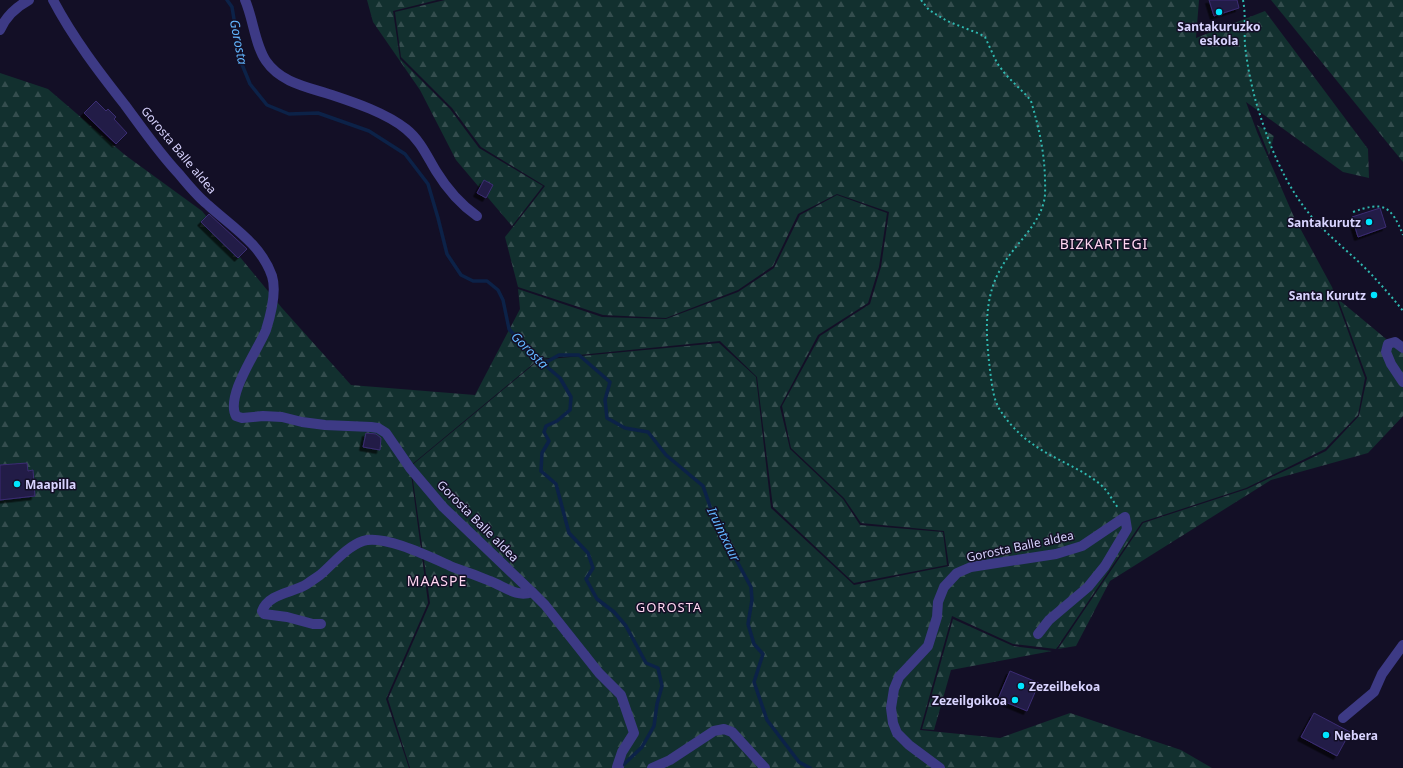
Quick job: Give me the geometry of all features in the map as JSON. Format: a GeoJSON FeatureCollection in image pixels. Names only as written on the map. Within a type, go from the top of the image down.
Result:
{"type":"FeatureCollection","features":[{"type":"Feature","properties":{"kind":"street"},"geometry":{"type":"LineString","coordinates":[[0,30],[11,13],[20,5],[29,0]]}},
{"type":"Feature","properties":{"kind":"street","name":"Gorosta Balle aldea"},"geometry":{"type":"LineString","coordinates":[[53,0],[92,63],[173,167],[206,204],[250,241],[261,254],[270,271],[274,281],[272,306],[266,330],[236,389],[233,407],[236,416],[242,418],[263,416],[282,417],[302,422],[325,425],[378,428],[386,433],[410,468],[443,508],[545,605],[599,673],[621,696],[634,733],[622,752],[618,767]]}},
{"type":"Feature","properties":{"kind":"street"},"geometry":{"type":"LineString","coordinates":[[245,0],[265,60],[280,76],[301,86],[332,95],[364,107],[385,116],[405,128],[419,142],[452,194],[464,207],[477,216]]}},
{"type":"Feature","properties":{"kind":"street"},"geometry":{"type":"LineString","coordinates":[[1403,348],[1395,342],[1388,344],[1386,352],[1391,364],[1403,382]]}},
{"type":"Feature","properties":{"kind":"street"},"geometry":{"type":"LineString","coordinates":[[1038,634],[1049,620],[1088,587],[1105,566],[1127,528],[1125,517]]}},
{"type":"Feature","properties":{"kind":"street","name":"Gorosta Balle aldea"},"geometry":{"type":"LineString","coordinates":[[940,768],[909,745],[897,732],[893,723],[891,708],[894,689],[899,677],[928,646],[937,617],[938,602],[944,587],[957,573],[971,567],[1056,554],[1082,546],[1125,517]]}},
{"type":"Feature","properties":{"kind":"street"},"geometry":{"type":"LineString","coordinates":[[321,624],[313,624],[287,617],[264,614],[262,611],[263,606],[272,599],[304,586],[320,575],[356,544],[364,541],[374,540],[387,542],[416,551],[513,592],[524,595],[532,592]]}},
{"type":"Feature","properties":{"kind":"street"},"geometry":{"type":"LineString","coordinates":[[1343,718],[1374,692],[1382,674],[1403,645]]}},
{"type":"Feature","properties":{"kind":"street"},"geometry":{"type":"LineString","coordinates":[[652,768],[670,760],[714,731],[724,729],[732,732],[766,768]]}},
{"type":"Feature","properties":{"kind":"path"},"geometry":{"type":"LineString","coordinates":[[921,0],[929,10],[947,21],[980,34],[985,38],[1002,69],[1031,101],[1042,142],[1045,191],[1044,204],[1035,222],[1008,256],[1000,270],[989,300],[986,338],[992,385],[996,401],[1007,420],[1034,446],[1080,471],[1101,485],[1109,493],[1114,503],[1125,517]]}},
{"type":"Feature","properties":{"kind":"path"},"geometry":{"type":"LineString","coordinates":[[1243,0],[1245,13],[1245,45],[1251,80],[1260,115],[1279,165],[1292,189],[1305,208],[1326,232],[1371,274],[1403,311]]}},
{"type":"Feature","properties":{"kind":"path"},"geometry":{"type":"LineString","coordinates":[[1353,212],[1367,207],[1380,206],[1387,209],[1392,212],[1403,235]]}},
{"type":"Feature","properties":{"kind":"green space"},"geometry":{"type":"Polygon","coordinates":[[[367,0],[437,0],[393,11],[400,59],[450,109],[479,148],[543,186],[512,226],[456,160],[420,90],[373,22],[367,0]]]}},
{"type":"Feature","properties":{"kind":"green space"},"geometry":{"type":"Polygon","coordinates":[[[445,0],[1199,0],[1196,38],[1265,11],[1368,149],[1369,178],[1343,172],[1246,102],[1257,132],[1294,217],[1332,287],[1365,378],[1358,415],[1325,449],[1246,488],[1142,522],[1056,649],[1013,644],[952,616],[920,730],[1000,738],[1070,713],[1181,750],[1212,768],[410,768],[388,699],[430,603],[411,466],[539,360],[719,343],[756,377],[771,508],[854,585],[949,566],[944,531],[861,523],[844,498],[791,448],[782,406],[820,336],[870,304],[881,267],[889,212],[837,194],[798,214],[773,266],[738,290],[666,318],[603,315],[518,287],[505,237],[545,186],[481,147],[452,108],[401,57],[395,12],[445,0]]]}},
{"type":"Feature","properties":{"kind":"green space"},"geometry":{"type":"Polygon","coordinates":[[[1271,0],[1403,0],[1403,162],[1271,0]]]}},
{"type":"Feature","properties":{"kind":"green space"},"geometry":{"type":"Polygon","coordinates":[[[0,73],[48,89],[125,155],[202,211],[282,308],[351,385],[475,395],[520,309],[518,289],[602,317],[666,319],[738,292],[774,268],[800,215],[837,195],[887,213],[879,267],[868,303],[818,335],[780,407],[790,449],[843,499],[860,525],[943,532],[947,565],[854,583],[773,507],[757,377],[720,341],[539,359],[410,466],[428,603],[386,699],[409,768],[0,768],[0,73]]]}},
{"type":"Feature","properties":{"kind":"green space"},"geometry":{"type":"Polygon","coordinates":[[[1257,125],[1274,136],[1269,155],[1257,125]]]}},
{"type":"Feature","properties":{"kind":"green space"},"geometry":{"type":"Polygon","coordinates":[[[1338,299],[1403,353],[1403,416],[1368,453],[1271,480],[1110,581],[1076,646],[1058,649],[1143,523],[1247,489],[1326,451],[1359,416],[1367,378],[1338,299]]]}},
{"type":"Feature","properties":{"kind":"green space"},"geometry":{"type":"Polygon","coordinates":[[[953,619],[1013,646],[1052,651],[951,670],[934,730],[922,729],[953,619]]]}},
{"type":"Feature","properties":{"kind":"building","name":"Santakuruzko eskola"},"geometry":{"type":"Polygon","coordinates":[[[1209,0],[1237,0],[1239,8],[1214,16],[1209,0]]]}},
{"type":"Feature","properties":{"kind":"building"},"geometry":{"type":"Polygon","coordinates":[[[96,101],[106,111],[108,109],[116,117],[114,119],[127,133],[116,144],[84,113],[96,101]]]}},
{"type":"Feature","properties":{"kind":"building"},"geometry":{"type":"Polygon","coordinates":[[[484,180],[493,185],[486,198],[477,193],[484,180]]]}},
{"type":"Feature","properties":{"kind":"building","name":"Santakurutz"},"geometry":{"type":"Polygon","coordinates":[[[1380,208],[1386,227],[1358,237],[1352,217],[1380,208]]]}},
{"type":"Feature","properties":{"kind":"building"},"geometry":{"type":"Polygon","coordinates":[[[209,214],[247,249],[238,258],[201,222],[209,214]]]}},
{"type":"Feature","properties":{"kind":"building"},"geometry":{"type":"Polygon","coordinates":[[[366,433],[376,434],[381,438],[380,450],[363,447],[366,433]]]}},
{"type":"Feature","properties":{"kind":"building","name":"Maapilla"},"geometry":{"type":"Polygon","coordinates":[[[27,463],[28,471],[33,470],[35,496],[0,500],[0,465],[27,463]]]}},
{"type":"Feature","properties":{"kind":"building","name":"Zezeilbekoa"},"geometry":{"type":"Polygon","coordinates":[[[1010,671],[1039,683],[1027,711],[998,699],[1010,671]]]}},
{"type":"Feature","properties":{"kind":"building","name":"Nebera"},"geometry":{"type":"Polygon","coordinates":[[[1314,713],[1350,732],[1337,756],[1301,737],[1314,713]]]}},
{"type":"Feature","properties":{"kind":"waterway","name":"Gorosta"},"geometry":{"type":"LineString","coordinates":[[227,0],[232,7],[241,62],[250,84],[267,105],[289,114],[318,113],[369,131],[405,154],[428,184],[447,254],[461,275],[473,281],[487,281],[498,290],[503,300],[509,329],[526,349],[560,378],[571,397],[570,410],[557,421],[546,426],[544,432],[549,441],[542,453],[541,471],[556,484],[569,533],[588,553],[593,568],[586,579],[597,599],[614,612],[626,626],[646,663],[658,668],[662,686],[657,704],[654,726],[642,747],[620,768]]}},
{"type":"Feature","properties":{"kind":"waterway","name":"Iruintxaur"},"geometry":{"type":"LineString","coordinates":[[543,364],[559,355],[579,355],[610,382],[605,400],[607,418],[625,428],[648,432],[666,455],[703,486],[715,521],[751,587],[752,600],[748,624],[754,644],[763,654],[754,682],[767,720],[799,762],[810,768]]}},
{"type":"Feature","properties":{"kind":"place","name":"Santakuruzko eskola"},"geometry":{"type":"Point","coordinates":[1219,12]}},
{"type":"Feature","properties":{"kind":"place","name":"Santakurutz"},"geometry":{"type":"Point","coordinates":[1369,222]}},
{"type":"Feature","properties":{"kind":"place","name":"Santa Kurutz"},"geometry":{"type":"Point","coordinates":[1374,295]}},
{"type":"Feature","properties":{"kind":"place","name":"Maapilla"},"geometry":{"type":"Point","coordinates":[17,484]}},
{"type":"Feature","properties":{"kind":"place","name":"Zezeilbekoa"},"geometry":{"type":"Point","coordinates":[1021,686]}},
{"type":"Feature","properties":{"kind":"place","name":"Zezeilgoikoa"},"geometry":{"type":"Point","coordinates":[1015,700]}},
{"type":"Feature","properties":{"kind":"place","name":"Nebera"},"geometry":{"type":"Point","coordinates":[1326,735]}},
{"type":"Feature","properties":{"kind":"district","name":"BIZKARTEGI"},"geometry":{"type":"Point","coordinates":[1104,243]}},
{"type":"Feature","properties":{"kind":"district","name":"MAASPE"},"geometry":{"type":"Point","coordinates":[437,580]}},
{"type":"Feature","properties":{"kind":"district","name":"GOROSTA"},"geometry":{"type":"Point","coordinates":[669,607]}}]}
